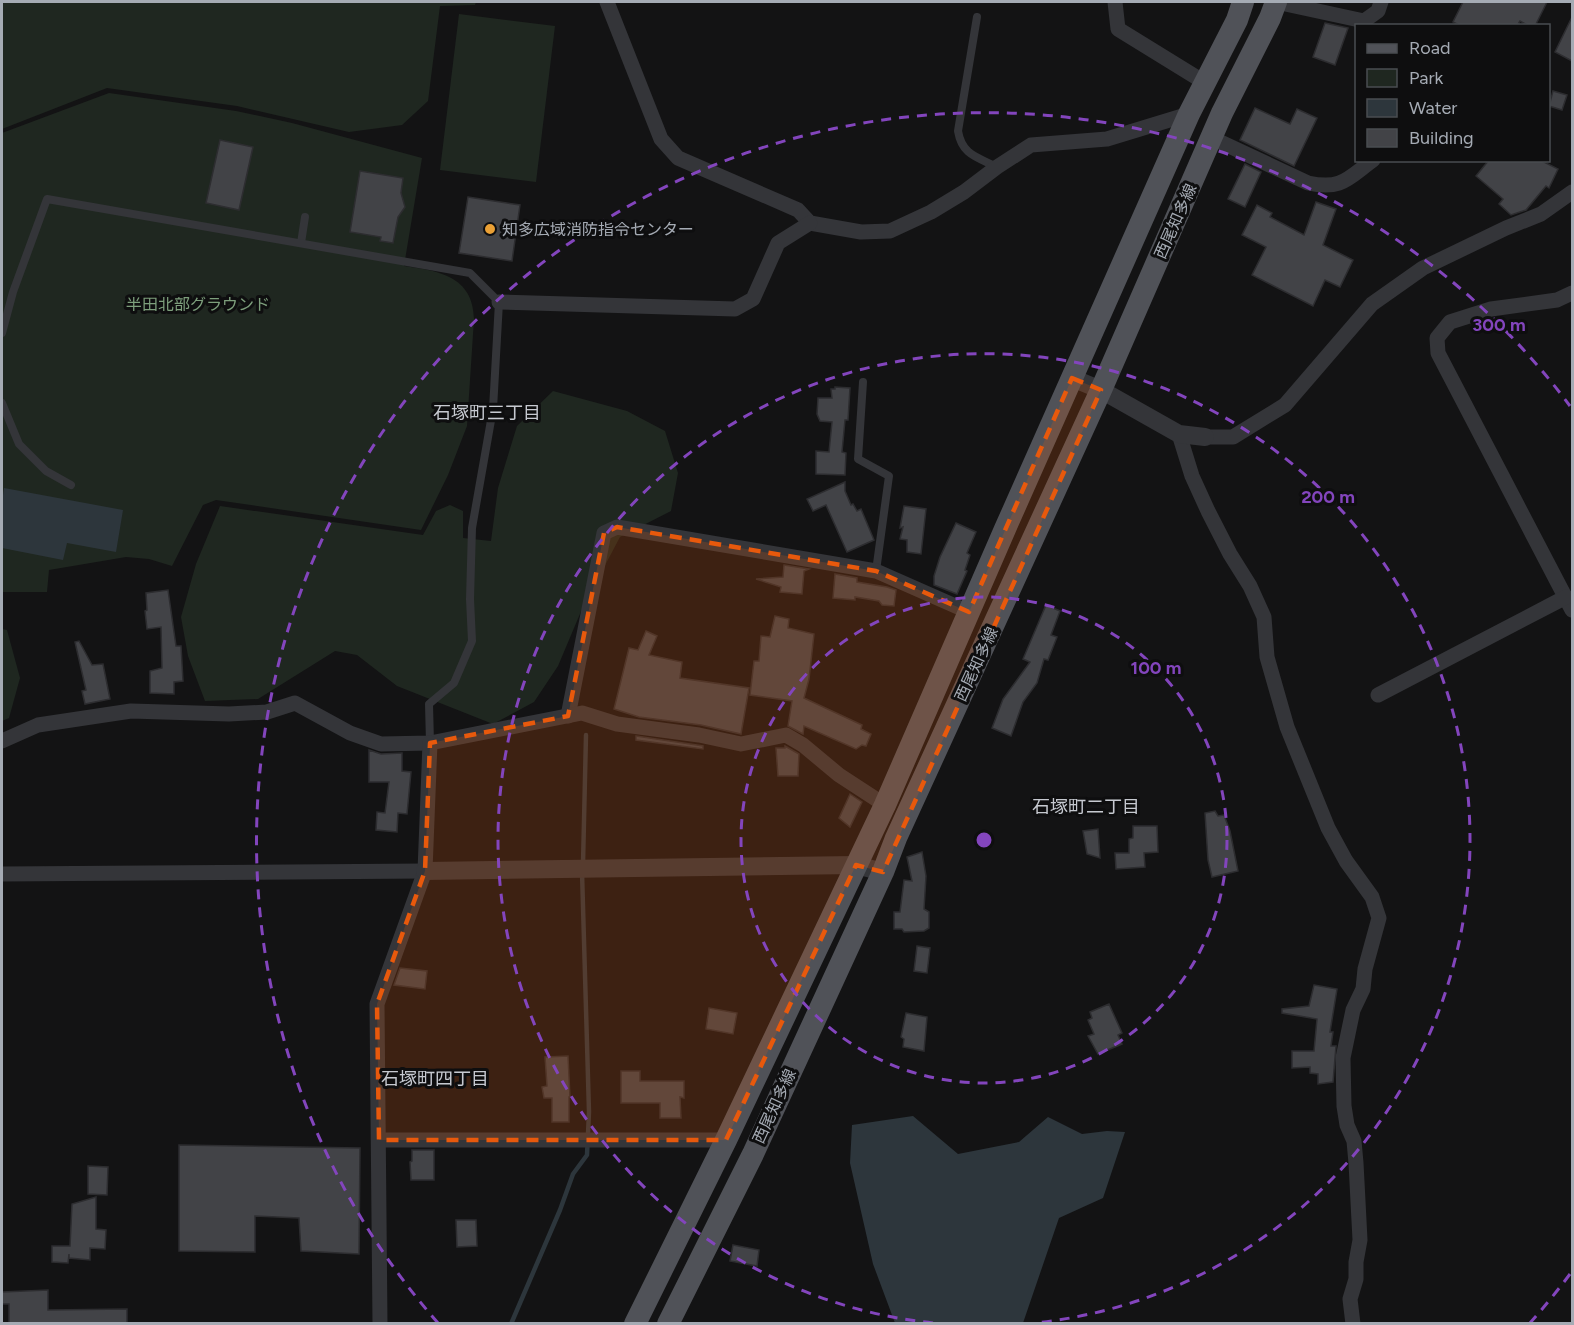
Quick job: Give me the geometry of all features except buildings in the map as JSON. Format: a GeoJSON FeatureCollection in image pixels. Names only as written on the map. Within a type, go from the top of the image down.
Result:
{"type":"FeatureCollection","features":[{"type":"Feature","properties":{"kind":"main road","name":"西尾知多線"},"geometry":{"type":"LineString","coordinates":[[635,1323],[726,1140],[885,805],[1189,114],[1237,20],[1243,2]]}},
{"type":"Feature","properties":{"kind":"main road","name":"西尾知多線"},"geometry":{"type":"LineString","coordinates":[[668,1323],[753,1154],[884,872],[901,828],[1101,390],[1237,82],[1276,2]]}},
{"type":"Feature","properties":{"kind":"street"},"geometry":{"type":"LineString","coordinates":[[607,2],[661,139],[678,159],[798,210],[810,223],[861,232],[890,231],[931,212],[964,192],[1031,145],[1107,139],[1189,114]]}},
{"type":"Feature","properties":{"kind":"street"},"geometry":{"type":"LineString","coordinates":[[1115,2],[1118,29],[1204,82]]}},
{"type":"Feature","properties":{"kind":"street"},"geometry":{"type":"LineString","coordinates":[[1276,2],[1364,21],[1378,11],[1381,2]]}},
{"type":"Feature","properties":{"kind":"street"},"geometry":{"type":"LineString","coordinates":[[1212,138],[1308,183],[1325,187],[1340,184],[1370,162]]}},
{"type":"Feature","properties":{"kind":"street"},"geometry":{"type":"LineString","coordinates":[[1072,378],[1101,390],[1179,434],[1233,437],[1285,405],[1372,304],[1423,268],[1506,228],[1541,214],[1572,192]]}},
{"type":"Feature","properties":{"kind":"street"},"geometry":{"type":"LineString","coordinates":[[499,302],[735,309],[753,299],[777,243],[810,223]]}},
{"type":"Feature","properties":{"kind":"street"},"geometry":{"type":"LineString","coordinates":[[1378,695],[1569,603],[1438,353],[1437,338],[1450,322],[1491,309],[1557,300],[1572,293]]}},
{"type":"Feature","properties":{"kind":"street"},"geometry":{"type":"LineString","coordinates":[[1179,434],[1192,476],[1208,511],[1230,554],[1250,586],[1264,617],[1267,657],[1287,727],[1328,828],[1346,861],[1372,897],[1379,918],[1365,969],[1363,989],[1353,1010],[1343,1058],[1344,1106],[1347,1125],[1354,1141],[1360,1240],[1356,1279],[1350,1299],[1353,1323]]}},
{"type":"Feature","properties":{"kind":"street"},"geometry":{"type":"LineString","coordinates":[[568,716],[604,533],[617,527],[876,571],[969,612]]}},
{"type":"Feature","properties":{"kind":"street"},"geometry":{"type":"LineString","coordinates":[[2,741],[38,725],[131,711],[229,714],[267,712],[295,703],[350,733],[381,744],[430,743],[582,713],[617,724],[699,735],[741,744],[786,735],[803,745],[839,776],[885,805]]}},
{"type":"Feature","properties":{"kind":"street"},"geometry":{"type":"LineString","coordinates":[[381,1323],[376,1004],[425,870],[430,743]]}},
{"type":"Feature","properties":{"kind":"street"},"geometry":{"type":"LineString","coordinates":[[2,873],[856,865],[884,872]]}},
{"type":"Feature","properties":{"kind":"street"},"geometry":{"type":"LineString","coordinates":[[379,1140],[726,1140]]}},
{"type":"Feature","properties":{"kind":"lane"},"geometry":{"type":"LineString","coordinates":[[977,18],[957,131],[960,144],[967,152],[997,167]]}},
{"type":"Feature","properties":{"kind":"lane"},"geometry":{"type":"LineString","coordinates":[[2,333],[13,292],[47,199],[470,273],[499,302],[493,409],[472,528],[470,599],[472,641],[454,683],[429,704],[430,743]]}},
{"type":"Feature","properties":{"kind":"lane"},"geometry":{"type":"LineString","coordinates":[[301,243],[305,218]]}},
{"type":"Feature","properties":{"kind":"lane"},"geometry":{"type":"LineString","coordinates":[[863,382],[858,459],[889,476],[876,571]]}},
{"type":"Feature","properties":{"kind":"lane"},"geometry":{"type":"LineString","coordinates":[[2,403],[19,444],[46,471],[71,485]]}},
{"type":"Feature","properties":{"kind":"highlighted area"},"geometry":{"type":"Polygon","coordinates":[[[1072,378],[1101,390],[883,872],[856,865],[726,1140],[379,1140],[377,1004],[425,871],[430,743],[568,716],[604,533],[617,527],[876,571],[969,612],[1072,378]]]}},
{"type":"Feature","properties":{"kind":"green space"},"geometry":{"type":"Polygon","coordinates":[[[2,2],[476,2],[475,5],[440,6],[428,101],[402,125],[349,132],[237,106],[107,88],[2,129],[2,2]]]}},
{"type":"Feature","properties":{"kind":"green space"},"geometry":{"type":"Polygon","coordinates":[[[459,14],[555,26],[536,182],[440,170],[459,14]]]}},
{"type":"Feature","properties":{"kind":"green space","name":"半田北部グラウンド"},"geometry":{"type":"Polygon","coordinates":[[[109,93],[236,111],[292,123],[422,158],[404,266],[430,270],[452,278],[468,293],[474,319],[467,426],[448,475],[421,530],[216,500],[203,505],[172,566],[149,559],[126,557],[49,570],[47,592],[2,592],[2,133],[109,93]]]}},
{"type":"Feature","properties":{"kind":"green space"},"geometry":{"type":"Polygon","coordinates":[[[553,391],[627,411],[665,431],[678,473],[671,511],[620,537],[582,609],[558,666],[534,702],[493,724],[397,686],[357,655],[335,651],[258,699],[205,701],[188,656],[181,617],[196,564],[220,506],[423,535],[436,511],[450,505],[463,511],[463,538],[491,541],[498,488],[517,426],[553,391]]]}},
{"type":"Feature","properties":{"kind":"green space"},"geometry":{"type":"Polygon","coordinates":[[[2,629],[7,630],[20,678],[9,718],[2,721],[2,629]]]}},
{"type":"Feature","properties":{"kind":"water"},"geometry":{"type":"Polygon","coordinates":[[[4,488],[123,510],[116,552],[67,543],[63,560],[2,548],[4,488]]]}},
{"type":"Feature","properties":{"kind":"water"},"geometry":{"type":"Polygon","coordinates":[[[913,1116],[958,1154],[1019,1142],[1048,1117],[1082,1134],[1107,1131],[1125,1132],[1103,1198],[1059,1218],[1023,1323],[895,1323],[873,1264],[850,1163],[852,1125],[913,1116]]]}},
{"type":"Feature","properties":{"kind":"waterway"},"geometry":{"type":"LineString","coordinates":[[583,864],[586,735]]}},
{"type":"Feature","properties":{"kind":"waterway"},"geometry":{"type":"LineString","coordinates":[[511,1324],[573,1174],[587,1155],[589,1112],[582,872]]}},
{"type":"Feature","properties":{"kind":"place","name":"知多広域消防指令センター"},"geometry":{"type":"Point","coordinates":[490,229]}},
{"type":"Feature","properties":{"kind":"district","name":"石塚町三丁目"},"geometry":{"type":"Point","coordinates":[487,413]}},
{"type":"Feature","properties":{"kind":"district","name":"石塚町二丁目"},"geometry":{"type":"Point","coordinates":[1086,807]}},
{"type":"Feature","properties":{"kind":"district","name":"石塚町四丁目"},"geometry":{"type":"Point","coordinates":[435,1079]}}]}
